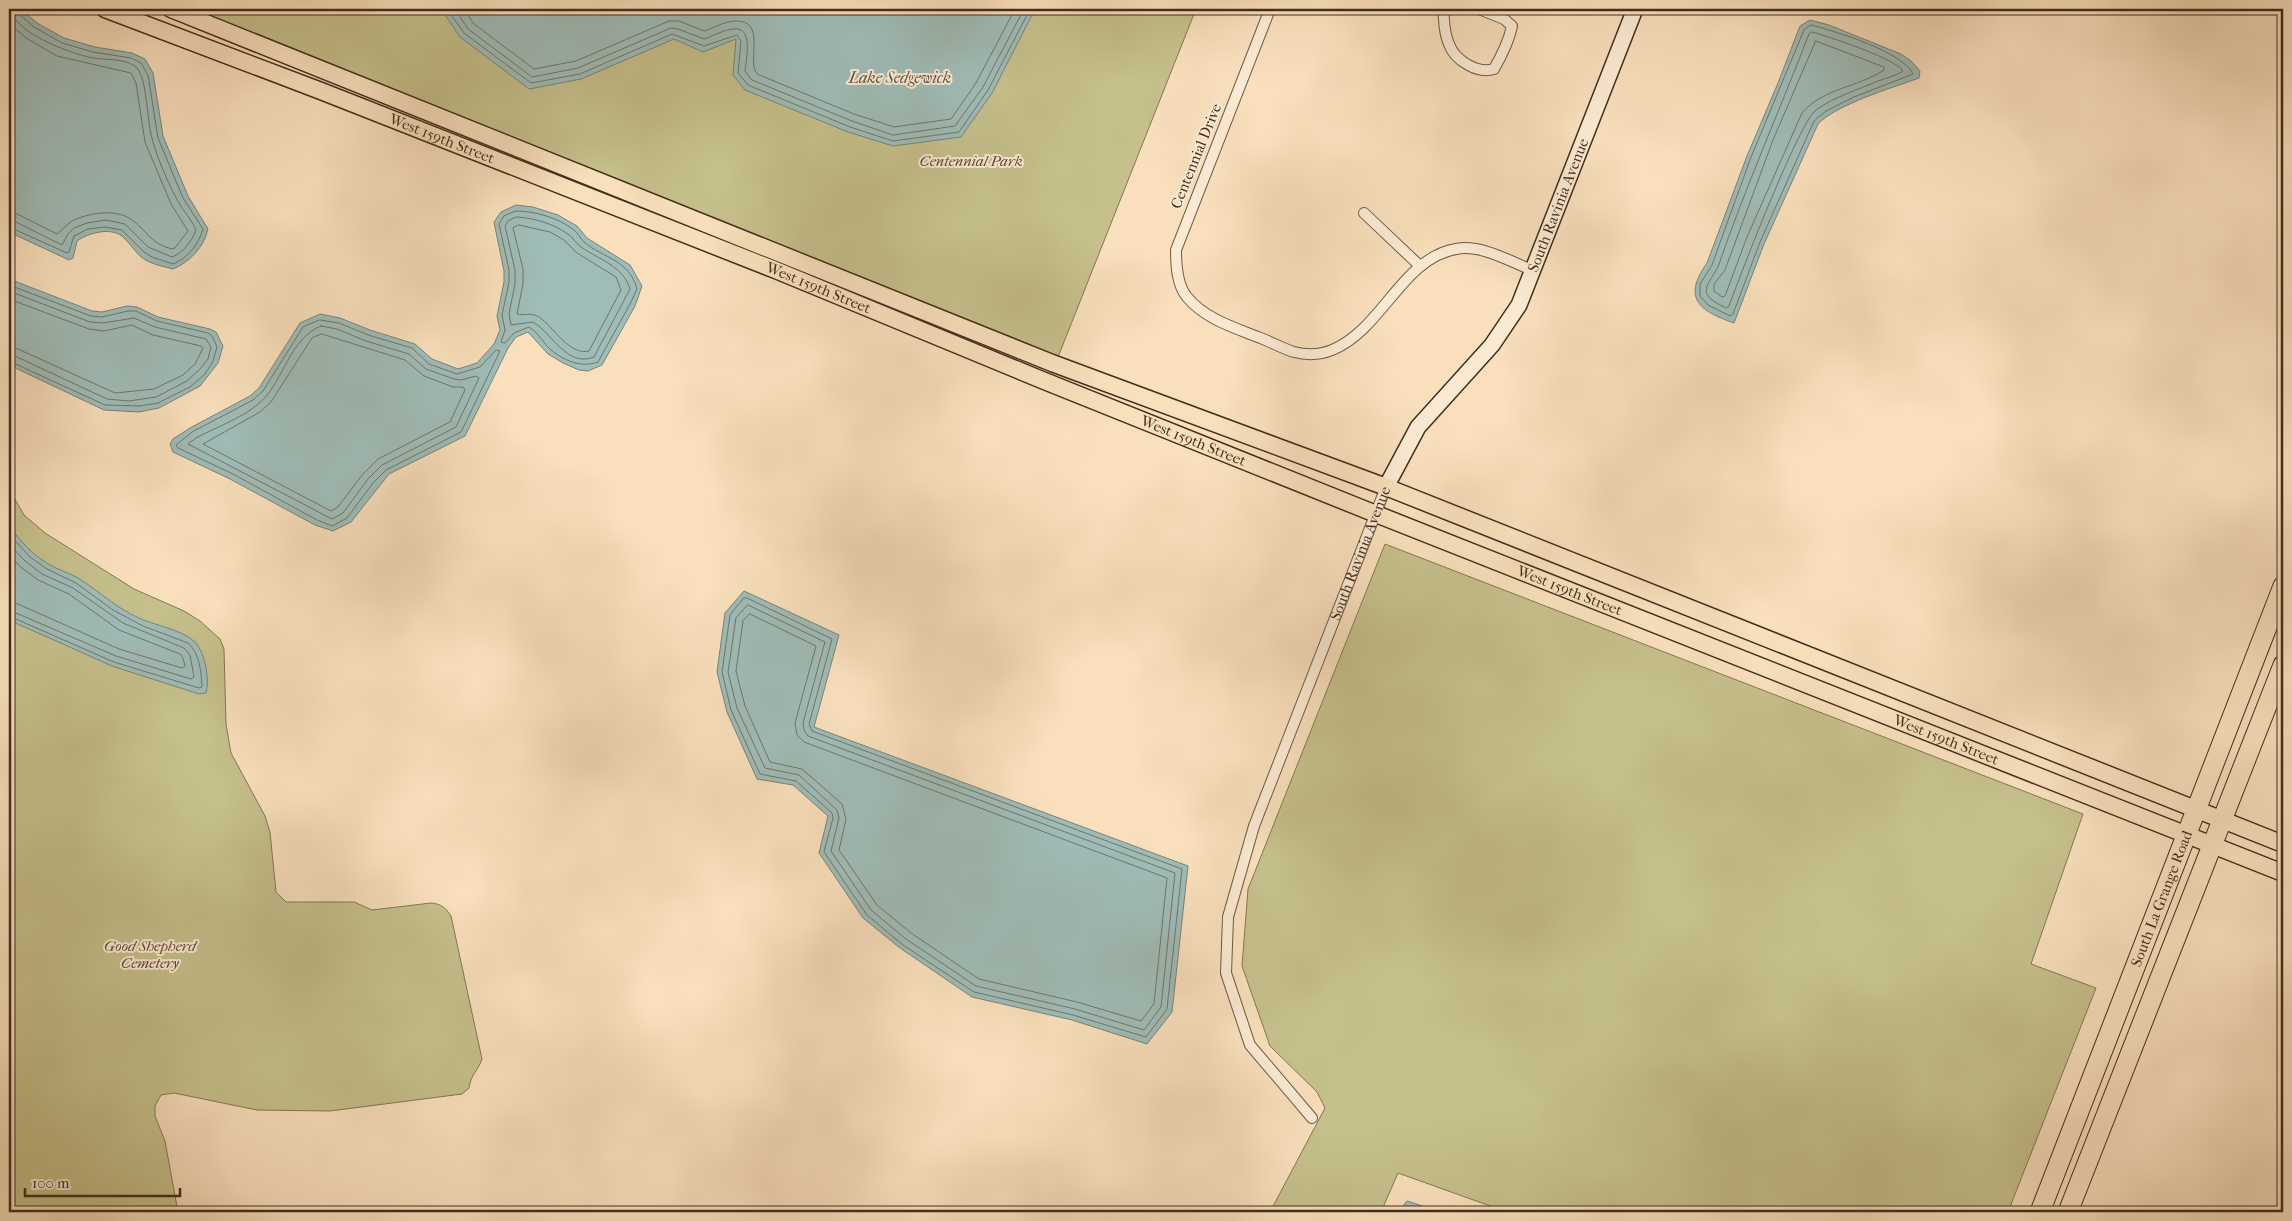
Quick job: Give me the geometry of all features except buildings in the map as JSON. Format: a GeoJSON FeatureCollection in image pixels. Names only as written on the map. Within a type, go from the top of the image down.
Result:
{"type":"FeatureCollection","features":[{"type":"Feature","properties":{"kind":"highway","name":"South La Grange Road"},"geometry":{"type":"LineString","coordinates":[[2040,1212],[2283,586]]}},
{"type":"Feature","properties":{"kind":"highway","name":"South La Grange Road"},"geometry":{"type":"LineString","coordinates":[[2068,1212],[2214,846],[2283,665]]}},
{"type":"Feature","properties":{"kind":"main road","name":"West 159th Street"},"geometry":{"type":"LineString","coordinates":[[105,9],[321,91],[778,271],[1042,380],[1376,514],[2283,873]]}},
{"type":"Feature","properties":{"kind":"main road","name":"West 159th Street"},"geometry":{"type":"LineString","coordinates":[[171,9],[331,71],[1052,363],[1386,487],[2283,844]]}},
{"type":"Feature","properties":{"kind":"main road"},"geometry":{"type":"LineString","coordinates":[[321,91],[331,71]]}},
{"type":"Feature","properties":{"kind":"street","name":"Centennial Drive"},"geometry":{"type":"LineString","coordinates":[[1270,9],[1176,250],[1179,280],[1186,296],[1201,311],[1218,321],[1294,351],[1312,354],[1330,351],[1347,343],[1367,325],[1420,266],[1436,256],[1456,249],[1473,249],[1532,270]]}},
{"type":"Feature","properties":{"kind":"street"},"geometry":{"type":"LineString","coordinates":[[1444,9],[1448,44],[1454,54],[1481,71],[1488,71],[1494,69],[1500,60],[1512,26],[1504,19],[1479,9]]}},
{"type":"Feature","properties":{"kind":"street","name":"South Ravinia Avenue"},"geometry":{"type":"LineString","coordinates":[[1312,1118],[1250,1045],[1226,973],[1228,917],[1254,826],[1386,487],[1418,427],[1492,345],[1519,305],[1634,9]]}},
{"type":"Feature","properties":{"kind":"street"},"geometry":{"type":"LineString","coordinates":[[1364,213],[1420,266]]}},
{"type":"Feature","properties":{"kind":"green space","name":"Centennial Park"},"geometry":{"type":"Polygon","coordinates":[[[191,9],[1196,9],[1058,357],[980,329],[633,185],[191,9]]]}},
{"type":"Feature","properties":{"kind":"green space","name":"Good Shepherd Cemetery"},"geometry":{"type":"Polygon","coordinates":[[[9,489],[24,515],[45,533],[134,589],[184,611],[200,621],[220,639],[224,649],[226,724],[231,753],[265,816],[270,832],[276,892],[286,902],[354,902],[372,910],[431,903],[440,905],[449,913],[482,1059],[471,1079],[469,1088],[462,1094],[330,1111],[257,1110],[174,1093],[161,1095],[155,1106],[155,1116],[165,1141],[178,1212],[9,1212],[9,489]]]}},
{"type":"Feature","properties":{"kind":"green space"},"geometry":{"type":"Polygon","coordinates":[[[1385,544],[2083,814],[2031,964],[2096,988],[2008,1212],[1507,1212],[1398,1173],[1381,1212],[1270,1212],[1325,1108],[1317,1092],[1270,1046],[1242,966],[1248,889],[1385,544]]]}},
{"type":"Feature","properties":{"kind":"water"},"geometry":{"type":"Polygon","coordinates":[[[9,9],[21,9],[37,23],[64,38],[95,47],[132,53],[145,59],[153,73],[163,136],[188,196],[208,229],[200,248],[185,262],[173,269],[151,263],[140,256],[122,236],[111,232],[99,232],[77,241],[73,258],[69,260],[9,232],[9,9]]]}},
{"type":"Feature","properties":{"kind":"water","name":"Lake Sedgewick"},"geometry":{"type":"Polygon","coordinates":[[[441,9],[1039,9],[1031,17],[992,93],[961,137],[893,146],[848,132],[745,90],[733,75],[736,39],[703,52],[674,39],[581,79],[529,89],[460,37],[441,9]]]}},
{"type":"Feature","properties":{"kind":"water"},"geometry":{"type":"Polygon","coordinates":[[[1810,20],[1829,25],[1901,54],[1920,71],[1919,78],[1851,103],[1826,117],[1818,124],[1764,244],[1734,323],[1703,308],[1695,294],[1696,285],[1707,263],[1747,156],[1800,26],[1810,20]]]}},
{"type":"Feature","properties":{"kind":"water"},"geometry":{"type":"Polygon","coordinates":[[[516,205],[533,207],[558,215],[577,226],[587,238],[630,265],[642,286],[635,306],[602,365],[588,371],[579,370],[548,354],[528,332],[516,337],[508,348],[465,436],[389,474],[351,522],[333,531],[315,525],[230,479],[173,452],[170,444],[173,439],[250,396],[259,388],[300,323],[320,314],[340,318],[370,330],[415,344],[432,359],[458,369],[477,363],[494,344],[500,330],[497,316],[504,282],[504,271],[494,222],[501,212],[516,205]]]}},
{"type":"Feature","properties":{"kind":"water"},"geometry":{"type":"Polygon","coordinates":[[[9,279],[92,311],[102,312],[127,306],[137,307],[158,317],[210,329],[216,332],[223,346],[218,363],[200,386],[159,408],[139,412],[104,410],[9,365],[9,279]]]}},
{"type":"Feature","properties":{"kind":"water"},"geometry":{"type":"Polygon","coordinates":[[[9,526],[28,548],[53,567],[78,578],[131,614],[183,634],[195,642],[202,652],[206,666],[206,693],[199,694],[112,666],[9,620],[9,526]]]}},
{"type":"Feature","properties":{"kind":"water"},"geometry":{"type":"Polygon","coordinates":[[[744,591],[839,635],[814,727],[1188,866],[1172,1012],[1147,1044],[1072,1020],[972,997],[900,948],[863,918],[819,853],[828,816],[793,785],[757,779],[727,712],[717,672],[725,613],[744,591]]]}},
{"type":"Feature","properties":{"kind":"water"},"geometry":{"type":"Polygon","coordinates":[[[1407,1201],[1441,1212],[1398,1212],[1407,1201]]]}}]}
